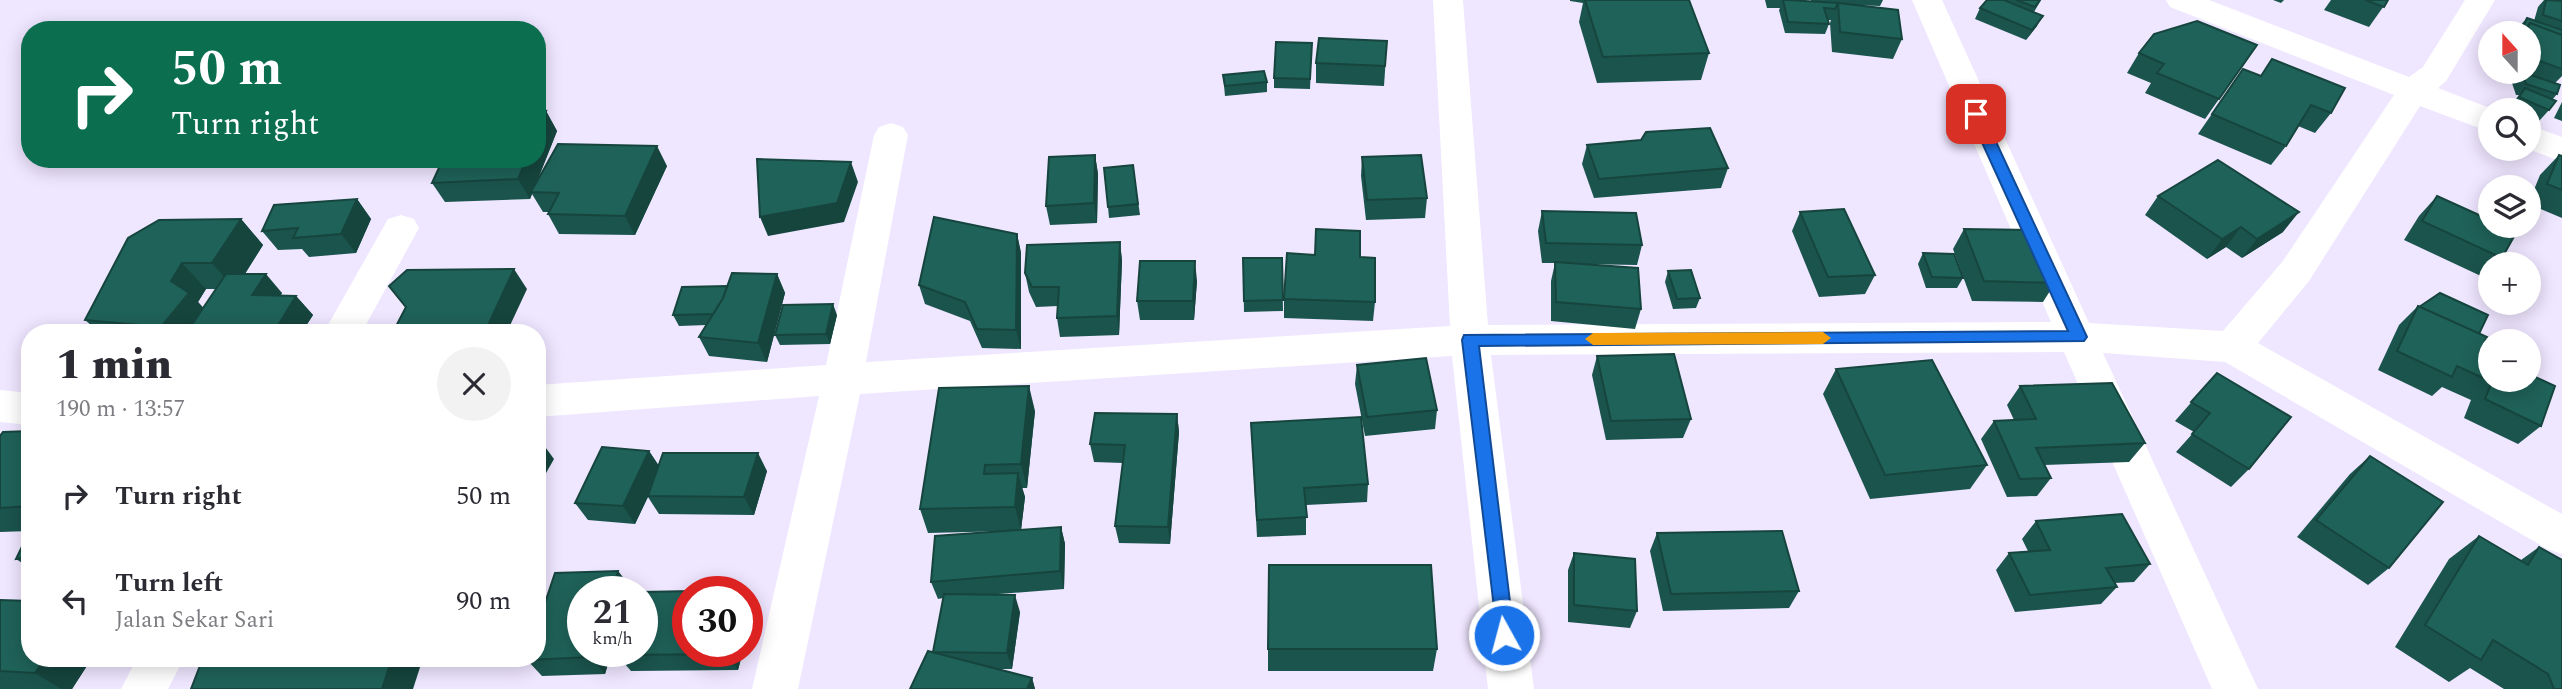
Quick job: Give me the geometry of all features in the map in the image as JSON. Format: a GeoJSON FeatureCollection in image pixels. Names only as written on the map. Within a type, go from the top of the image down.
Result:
{"type":"FeatureCollection","features":[{"type":"Feature","properties":{"kind":"street"},"geometry":{"type":"LineString","coordinates":[[1448,0],[1470,340],[1511,689]]}},
{"type":"Feature","properties":{"kind":"street"},"geometry":{"type":"LineString","coordinates":[[1927,0],[2235,689]]}},
{"type":"Feature","properties":{"kind":"street"},"geometry":{"type":"LineString","coordinates":[[2181,0],[2478,116]]}},
{"type":"Feature","properties":{"kind":"street"},"geometry":{"type":"LineString","coordinates":[[2232,347],[2296,271],[2414,90],[2435,74],[2480,0]]}},
{"type":"Feature","properties":{"kind":"street"},"geometry":{"type":"LineString","coordinates":[[775,689],[843,379],[891,135]]}},
{"type":"Feature","properties":{"kind":"street"},"geometry":{"type":"LineString","coordinates":[[2541,141],[2562,150]]}},
{"type":"Feature","properties":{"kind":"street"},"geometry":{"type":"LineString","coordinates":[[347,324],[401,228]]}},
{"type":"Feature","properties":{"kind":"street"},"geometry":{"type":"LineString","coordinates":[[546,400],[1470,340],[2079,337],[2232,347],[2562,536]]}},
{"type":"Feature","properties":{"kind":"street"},"geometry":{"type":"LineString","coordinates":[[0,406],[21,407]]}},
{"type":"Feature","properties":{"kind":"street"},"geometry":{"type":"LineString","coordinates":[[144,689],[157,667]]}},
{"type":"Feature","properties":{"kind":"building"},"geometry":{"type":"Polygon","coordinates":[[[1585,0],[1689,0],[1709,53],[1603,57],[1585,0]]]}},
{"type":"Feature","properties":{"kind":"building"},"geometry":{"type":"Polygon","coordinates":[[[1783,0],[1838,3],[1835,9],[1824,8],[1829,24],[1788,22],[1783,0]]]}},
{"type":"Feature","properties":{"kind":"building"},"geometry":{"type":"Polygon","coordinates":[[[1987,0],[2004,0],[2043,16],[2032,30],[1980,8],[1987,0]]]}},
{"type":"Feature","properties":{"kind":"building"},"geometry":{"type":"Polygon","coordinates":[[[2016,0],[2040,0],[2035,7],[2016,0]]]}},
{"type":"Feature","properties":{"kind":"building"},"geometry":{"type":"Polygon","coordinates":[[[2365,0],[2388,0],[2384,7],[2365,0]]]}},
{"type":"Feature","properties":{"kind":"building"},"geometry":{"type":"Polygon","coordinates":[[[2546,0],[2562,1],[2562,21],[2543,15],[2546,0]]]}},
{"type":"Feature","properties":{"kind":"building"},"geometry":{"type":"Polygon","coordinates":[[[1838,3],[1898,10],[1902,39],[1840,32],[1838,3]]]}},
{"type":"Feature","properties":{"kind":"building"},"geometry":{"type":"Polygon","coordinates":[[[2197,21],[2257,45],[2219,99],[2157,73],[2164,64],[2139,53],[2154,34],[2197,21]]]}},
{"type":"Feature","properties":{"kind":"building"},"geometry":{"type":"Polygon","coordinates":[[[2541,23],[2562,30],[2562,35],[2541,27],[2541,23]]]}},
{"type":"Feature","properties":{"kind":"building"},"geometry":{"type":"Polygon","coordinates":[[[2541,27],[2562,35],[2562,69],[2541,61],[2541,27]]]}},
{"type":"Feature","properties":{"kind":"building"},"geometry":{"type":"Polygon","coordinates":[[[1319,38],[1387,41],[1385,66],[1316,63],[1319,38]]]}},
{"type":"Feature","properties":{"kind":"building"},"geometry":{"type":"Polygon","coordinates":[[[1276,42],[1312,43],[1310,79],[1274,78],[1276,42]]]}},
{"type":"Feature","properties":{"kind":"building"},"geometry":{"type":"Polygon","coordinates":[[[2272,59],[2345,88],[2331,113],[2311,105],[2286,146],[2212,114],[2243,69],[2261,76],[2272,59]]]}},
{"type":"Feature","properties":{"kind":"building"},"geometry":{"type":"Polygon","coordinates":[[[1264,71],[1267,82],[1225,86],[1223,75],[1264,71]]]}},
{"type":"Feature","properties":{"kind":"building"},"geometry":{"type":"Polygon","coordinates":[[[2541,78],[2560,85],[2557,94],[2526,84],[2541,84],[2541,78]]]}},
{"type":"Feature","properties":{"kind":"building"},"geometry":{"type":"Polygon","coordinates":[[[2525,88],[2556,101],[2549,110],[2541,107],[2541,98],[2519,97],[2525,88]]]}},
{"type":"Feature","properties":{"kind":"building"},"geometry":{"type":"Polygon","coordinates":[[[1710,128],[1728,168],[1599,179],[1587,145],[1641,140],[1646,132],[1710,128]]]}},
{"type":"Feature","properties":{"kind":"building"},"geometry":{"type":"Polygon","coordinates":[[[558,144],[657,146],[625,216],[548,214],[559,193],[531,192],[558,144]]]}},
{"type":"Feature","properties":{"kind":"building"},"geometry":{"type":"Polygon","coordinates":[[[1095,155],[1094,203],[1046,206],[1049,157],[1095,155]]]}},
{"type":"Feature","properties":{"kind":"building"},"geometry":{"type":"Polygon","coordinates":[[[1421,155],[1427,198],[1367,200],[1362,157],[1421,155]]]}},
{"type":"Feature","properties":{"kind":"building"},"geometry":{"type":"Polygon","coordinates":[[[2559,155],[2562,156],[2562,190],[2547,184],[2559,155]]]}},
{"type":"Feature","properties":{"kind":"building"},"geometry":{"type":"Polygon","coordinates":[[[757,159],[851,162],[837,203],[760,217],[757,159]]]}},
{"type":"Feature","properties":{"kind":"building"},"geometry":{"type":"Polygon","coordinates":[[[2218,160],[2299,212],[2257,239],[2241,227],[2222,239],[2158,196],[2218,160]]]}},
{"type":"Feature","properties":{"kind":"building"},"geometry":{"type":"Polygon","coordinates":[[[1133,165],[1138,204],[1108,207],[1104,168],[1133,165]]]}},
{"type":"Feature","properties":{"kind":"building"},"geometry":{"type":"Polygon","coordinates":[[[439,168],[522,168],[518,179],[432,183],[439,168]]]}},
{"type":"Feature","properties":{"kind":"building"},"geometry":{"type":"Polygon","coordinates":[[[2437,196],[2478,215],[2478,238],[2513,238],[2505,252],[2489,252],[2422,221],[2437,196]]]}},
{"type":"Feature","properties":{"kind":"building"},"geometry":{"type":"Polygon","coordinates":[[[357,199],[341,234],[293,238],[298,228],[262,231],[274,205],[357,199]]]}},
{"type":"Feature","properties":{"kind":"building"},"geometry":{"type":"Polygon","coordinates":[[[1844,209],[1875,275],[1828,277],[1800,212],[1844,209]]]}},
{"type":"Feature","properties":{"kind":"building"},"geometry":{"type":"Polygon","coordinates":[[[1542,211],[1636,213],[1642,245],[1546,243],[1542,211]]]}},
{"type":"Feature","properties":{"kind":"building"},"geometry":{"type":"Polygon","coordinates":[[[934,217],[1017,234],[1016,330],[977,329],[965,302],[919,285],[934,217]]]}},
{"type":"Feature","properties":{"kind":"building"},"geometry":{"type":"Polygon","coordinates":[[[241,219],[212,263],[182,263],[171,281],[189,293],[163,324],[85,320],[128,238],[159,220],[241,219]]]}},
{"type":"Feature","properties":{"kind":"building"},"geometry":{"type":"Polygon","coordinates":[[[1316,229],[1360,231],[1360,257],[1375,258],[1375,302],[1284,299],[1287,253],[1315,255],[1316,229]]]}},
{"type":"Feature","properties":{"kind":"building"},"geometry":{"type":"Polygon","coordinates":[[[1964,229],[2033,230],[2055,283],[1984,281],[1964,229]]]}},
{"type":"Feature","properties":{"kind":"building"},"geometry":{"type":"Polygon","coordinates":[[[1120,242],[1117,316],[1057,318],[1059,287],[1032,287],[1025,273],[1027,245],[1120,242]]]}},
{"type":"Feature","properties":{"kind":"building"},"geometry":{"type":"Polygon","coordinates":[[[1923,253],[1954,254],[1963,278],[1932,277],[1923,253]]]}},
{"type":"Feature","properties":{"kind":"building"},"geometry":{"type":"Polygon","coordinates":[[[1243,258],[1282,258],[1283,300],[1244,301],[1243,258]]]}},
{"type":"Feature","properties":{"kind":"building"},"geometry":{"type":"Polygon","coordinates":[[[1140,261],[1195,261],[1193,301],[1137,301],[1140,261]]]}},
{"type":"Feature","properties":{"kind":"building"},"geometry":{"type":"Polygon","coordinates":[[[1555,262],[1638,268],[1641,309],[1556,302],[1555,262]]]}},
{"type":"Feature","properties":{"kind":"building"},"geometry":{"type":"Polygon","coordinates":[[[514,269],[489,324],[397,324],[406,307],[389,286],[407,270],[514,269]]]}},
{"type":"Feature","properties":{"kind":"building"},"geometry":{"type":"Polygon","coordinates":[[[1691,270],[1700,298],[1677,299],[1668,271],[1691,270]]]}},
{"type":"Feature","properties":{"kind":"building"},"geometry":{"type":"Polygon","coordinates":[[[732,273],[777,274],[758,343],[699,337],[723,298],[732,273]]]}},
{"type":"Feature","properties":{"kind":"building"},"geometry":{"type":"Polygon","coordinates":[[[226,274],[266,274],[252,295],[296,296],[279,324],[192,324],[226,274]]]}},
{"type":"Feature","properties":{"kind":"building"},"geometry":{"type":"Polygon","coordinates":[[[727,286],[713,314],[673,315],[682,287],[727,286]]]}},
{"type":"Feature","properties":{"kind":"building"},"geometry":{"type":"Polygon","coordinates":[[[2440,293],[2478,310],[2478,315],[2488,315],[2481,329],[2478,329],[2478,334],[2419,307],[2440,293]]]}},
{"type":"Feature","properties":{"kind":"building"},"geometry":{"type":"Polygon","coordinates":[[[833,304],[826,334],[775,335],[783,305],[833,304]]]}},
{"type":"Feature","properties":{"kind":"building"},"geometry":{"type":"Polygon","coordinates":[[[2418,306],[2478,333],[2478,376],[2457,366],[2452,377],[2397,351],[2418,306]]]}},
{"type":"Feature","properties":{"kind":"building"},"geometry":{"type":"Polygon","coordinates":[[[1674,354],[1691,419],[1611,421],[1597,356],[1674,354]]]}},
{"type":"Feature","properties":{"kind":"building"},"geometry":{"type":"Polygon","coordinates":[[[1426,358],[1437,410],[1367,417],[1357,365],[1426,358]]]}},
{"type":"Feature","properties":{"kind":"building"},"geometry":{"type":"Polygon","coordinates":[[[1932,360],[1987,465],[1885,475],[1836,369],[1932,360]]]}},
{"type":"Feature","properties":{"kind":"building"},"geometry":{"type":"Polygon","coordinates":[[[2217,373],[2291,417],[2249,469],[2192,434],[2210,413],[2191,402],[2217,373]]]}},
{"type":"Feature","properties":{"kind":"building"},"geometry":{"type":"Polygon","coordinates":[[[2541,380],[2555,386],[2541,426],[2485,399],[2488,392],[2541,392],[2541,380]]]}},
{"type":"Feature","properties":{"kind":"building"},"geometry":{"type":"Polygon","coordinates":[[[2112,383],[2145,443],[2036,448],[2051,478],[2020,479],[1994,421],[2036,419],[2020,386],[2112,383]]]}},
{"type":"Feature","properties":{"kind":"building"},"geometry":{"type":"Polygon","coordinates":[[[1029,386],[1021,464],[985,465],[984,474],[1018,473],[1015,507],[920,509],[939,388],[1029,386]]]}},
{"type":"Feature","properties":{"kind":"building"},"geometry":{"type":"Polygon","coordinates":[[[1095,413],[1177,414],[1168,527],[1115,526],[1125,445],[1090,444],[1095,413]]]}},
{"type":"Feature","properties":{"kind":"building"},"geometry":{"type":"Polygon","coordinates":[[[1361,417],[1368,484],[1304,488],[1307,517],[1257,520],[1251,423],[1361,417]]]}},
{"type":"Feature","properties":{"kind":"building"},"geometry":{"type":"Polygon","coordinates":[[[21,431],[21,507],[0,508],[0,436],[3,432],[21,431]]]}},
{"type":"Feature","properties":{"kind":"building"},"geometry":{"type":"Polygon","coordinates":[[[602,447],[649,451],[623,506],[575,503],[602,447]]]}},
{"type":"Feature","properties":{"kind":"building"},"geometry":{"type":"Polygon","coordinates":[[[663,453],[758,453],[744,497],[648,496],[663,453]]]}},
{"type":"Feature","properties":{"kind":"building"},"geometry":{"type":"Polygon","coordinates":[[[2370,456],[2443,502],[2389,568],[2316,520],[2370,456]]]}},
{"type":"Feature","properties":{"kind":"building"},"geometry":{"type":"Polygon","coordinates":[[[2122,514],[2150,564],[2106,568],[2117,587],[2030,595],[2009,553],[2050,550],[2036,521],[2122,514]]]}},
{"type":"Feature","properties":{"kind":"building"},"geometry":{"type":"Polygon","coordinates":[[[1061,527],[1060,571],[931,582],[935,536],[1061,527]]]}},
{"type":"Feature","properties":{"kind":"building"},"geometry":{"type":"Polygon","coordinates":[[[1782,531],[1799,591],[1671,594],[1657,533],[1782,531]]]}},
{"type":"Feature","properties":{"kind":"building"},"geometry":{"type":"Polygon","coordinates":[[[2479,536],[2528,565],[2539,547],[2562,560],[2562,689],[2554,689],[2548,674],[2493,640],[2481,660],[2425,625],[2479,536]]]}},
{"type":"Feature","properties":{"kind":"building"},"geometry":{"type":"Polygon","coordinates":[[[1574,553],[1635,559],[1637,611],[1574,605],[1574,553]]]}},
{"type":"Feature","properties":{"kind":"building"},"geometry":{"type":"Polygon","coordinates":[[[1269,565],[1431,565],[1437,649],[1268,649],[1269,565]]]}},
{"type":"Feature","properties":{"kind":"building"},"geometry":{"type":"Polygon","coordinates":[[[618,571],[617,576],[567,576],[567,658],[546,659],[546,600],[555,573],[618,571]]]}},
{"type":"Feature","properties":{"kind":"building"},"geometry":{"type":"Polygon","coordinates":[[[672,591],[672,654],[658,655],[658,592],[672,591]]]}},
{"type":"Feature","properties":{"kind":"building"},"geometry":{"type":"Polygon","coordinates":[[[944,594],[1015,595],[1007,653],[933,652],[944,594]]]}},
{"type":"Feature","properties":{"kind":"building"},"geometry":{"type":"Polygon","coordinates":[[[0,600],[21,601],[21,667],[39,667],[35,673],[0,671],[0,600]]]}},
{"type":"Feature","properties":{"kind":"building"},"geometry":{"type":"Polygon","coordinates":[[[928,651],[1032,678],[1027,689],[910,689],[928,651]]]}},
{"type":"Feature","properties":{"kind":"building"},"geometry":{"type":"Polygon","coordinates":[[[200,667],[389,667],[382,689],[191,689],[200,667]]]}},
{"type":"Feature","properties":{"kind":"slow traffic"},"geometry":{"type":"LineString","coordinates":[[1593,339],[1823,338]]}},
{"type":"Feature","properties":{"kind":"route"},"geometry":{"type":"LineString","coordinates":[[1504,635],[1470,340],[2079,337],[1976,114]]}}]}
